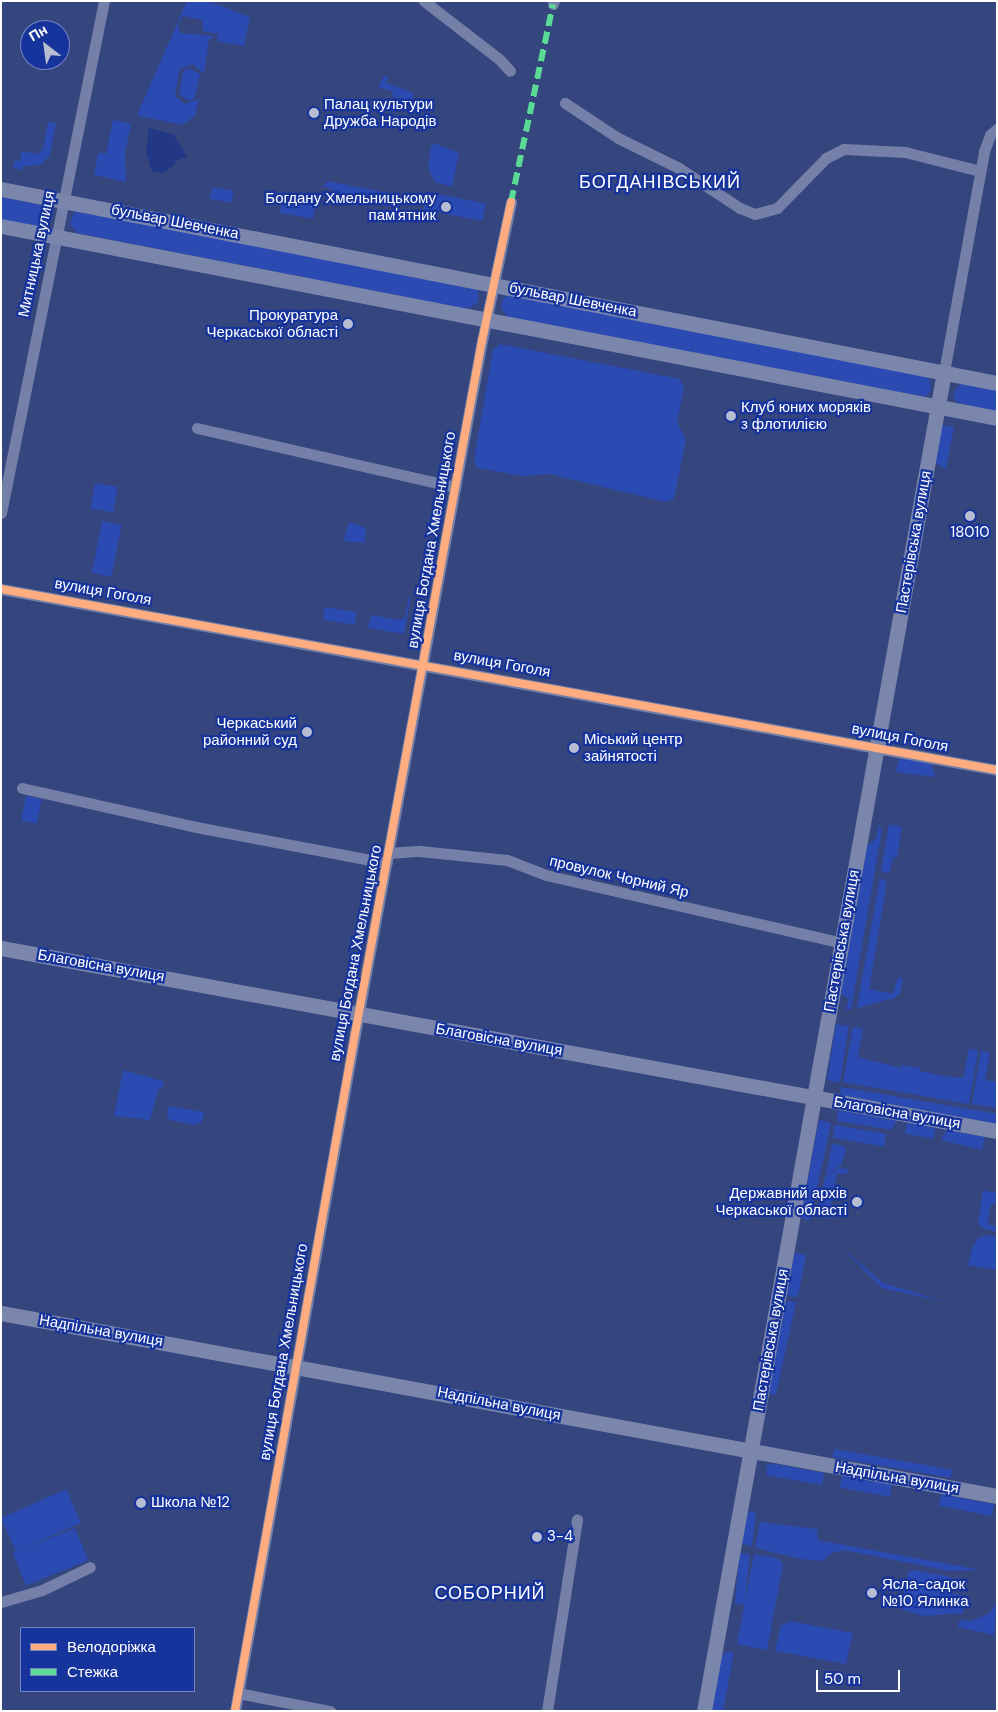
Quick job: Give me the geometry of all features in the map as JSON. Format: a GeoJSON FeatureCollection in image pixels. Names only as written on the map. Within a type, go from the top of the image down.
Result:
{"type":"FeatureCollection","features":[{"type":"Feature","properties":{"kind":"main road","name":"бульвар Шевченка"},"geometry":{"type":"LineString","coordinates":[[1,189],[997,382]]}},
{"type":"Feature","properties":{"kind":"main road"},"geometry":{"type":"LineString","coordinates":[[1,226],[997,418]]}},
{"type":"Feature","properties":{"kind":"main road","name":"Пастерівська вулиця"},"geometry":{"type":"LineString","coordinates":[[704,1711],[944,372]]}},
{"type":"Feature","properties":{"kind":"main road","name":"Благовісна вулиця"},"geometry":{"type":"LineString","coordinates":[[1,948],[997,1131]]}},
{"type":"Feature","properties":{"kind":"main road","name":"Надпільна вулиця"},"geometry":{"type":"LineString","coordinates":[[1,1313],[997,1496]]}},
{"type":"Feature","properties":{"kind":"street","name":"Митницька вулиця"},"geometry":{"type":"LineString","coordinates":[[1,513],[62,200],[104,1]]}},
{"type":"Feature","properties":{"kind":"street"},"geometry":{"type":"LineString","coordinates":[[424,1],[499,59],[510,71]]}},
{"type":"Feature","properties":{"kind":"street"},"geometry":{"type":"LineString","coordinates":[[565,103],[618,138],[679,168],[740,208],[754,214],[777,208],[826,158],[844,149],[905,152],[980,171]]}},
{"type":"Feature","properties":{"kind":"street","name":"Пастерівська вулиця"},"geometry":{"type":"LineString","coordinates":[[944,372],[986,141],[997,129]]}},
{"type":"Feature","properties":{"kind":"street","name":"вулиця Богдана Хмельницького"},"geometry":{"type":"LineString","coordinates":[[235,1711],[358,1014],[486,320],[512,202]]}},
{"type":"Feature","properties":{"kind":"street","name":"вулиця Богдана Хмельницького"},"geometry":{"type":"LineString","coordinates":[[197,428],[456,486]]}},
{"type":"Feature","properties":{"kind":"street","name":"вулиця Гоголя"},"geometry":{"type":"LineString","coordinates":[[1,589],[423,664],[997,770]]}},
{"type":"Feature","properties":{"kind":"street","name":"вулиця Богдана Хмельницького"},"geometry":{"type":"LineString","coordinates":[[22,788],[196,827],[388,858]]}},
{"type":"Feature","properties":{"kind":"street","name":"провулок Чорний Яр"},"geometry":{"type":"LineString","coordinates":[[388,858],[420,851],[507,860],[553,877],[842,943]]}},
{"type":"Feature","properties":{"kind":"street"},"geometry":{"type":"LineString","coordinates":[[547,1711],[577,1519]]}},
{"type":"Feature","properties":{"kind":"street"},"geometry":{"type":"LineString","coordinates":[[1,1602],[38,1592],[90,1567]]}},
{"type":"Feature","properties":{"kind":"street"},"geometry":{"type":"LineString","coordinates":[[238,1693],[330,1711]]}},
{"type":"Feature","properties":{"kind":"shaded area"},"geometry":{"type":"Polygon","coordinates":[[[187,1],[208,1],[250,17],[244,46],[217,41],[218,34],[203,31],[202,20],[183,16],[178,24],[180,33],[213,36],[209,40],[204,74],[193,64],[180,69],[175,96],[185,104],[199,99],[195,116],[182,125],[137,115],[187,1]]]}},
{"type":"Feature","properties":{"kind":"shaded area"},"geometry":{"type":"Polygon","coordinates":[[[189,68],[200,74],[195,98],[189,101],[179,95],[183,71],[189,68]]]}},
{"type":"Feature","properties":{"kind":"shaded area"},"geometry":{"type":"Polygon","coordinates":[[[388,75],[386,83],[414,93],[412,100],[392,97],[393,91],[379,88],[382,78],[388,75]]]}},
{"type":"Feature","properties":{"kind":"shaded area"},"geometry":{"type":"Polygon","coordinates":[[[113,120],[131,124],[125,154],[126,182],[94,175],[98,153],[106,154],[113,120]]]}},
{"type":"Feature","properties":{"kind":"shaded area"},"geometry":{"type":"Polygon","coordinates":[[[48,122],[56,123],[50,155],[40,165],[23,166],[22,170],[13,168],[15,160],[21,161],[21,151],[37,154],[43,149],[48,122]]]}},
{"type":"Feature","properties":{"kind":"shaded area"},"geometry":{"type":"Polygon","coordinates":[[[149,128],[174,135],[187,157],[175,161],[176,164],[163,173],[152,172],[146,152],[149,128]]]}},
{"type":"Feature","properties":{"kind":"shaded area"},"geometry":{"type":"Polygon","coordinates":[[[434,143],[459,153],[452,187],[435,182],[428,168],[431,146],[434,143]]]}},
{"type":"Feature","properties":{"kind":"shaded area"},"geometry":{"type":"Polygon","coordinates":[[[327,181],[399,195],[398,205],[394,207],[352,199],[323,186],[327,181]]]}},
{"type":"Feature","properties":{"kind":"shaded area"},"geometry":{"type":"Polygon","coordinates":[[[212,187],[234,191],[232,203],[210,199],[212,187]]]}},
{"type":"Feature","properties":{"kind":"shaded area"},"geometry":{"type":"Polygon","coordinates":[[[427,192],[486,203],[482,221],[424,210],[427,192]]]}},
{"type":"Feature","properties":{"kind":"shaded area"},"geometry":{"type":"Polygon","coordinates":[[[1,197],[43,205],[47,210],[44,222],[39,226],[1,220],[1,197]]]}},
{"type":"Feature","properties":{"kind":"shaded area"},"geometry":{"type":"Polygon","coordinates":[[[282,200],[315,206],[313,219],[280,213],[282,200]]]}},
{"type":"Feature","properties":{"kind":"shaded area"},"geometry":{"type":"Polygon","coordinates":[[[78,210],[478,289],[478,302],[468,309],[77,233],[70,224],[73,214],[78,210]]]}},
{"type":"Feature","properties":{"kind":"shaded area"},"geometry":{"type":"Polygon","coordinates":[[[508,295],[929,377],[931,390],[925,397],[507,317],[501,307],[503,299],[508,295]]]}},
{"type":"Feature","properties":{"kind":"shaded area"},"geometry":{"type":"Polygon","coordinates":[[[500,344],[680,379],[684,388],[677,423],[686,439],[674,499],[665,502],[550,474],[522,476],[477,468],[474,459],[493,350],[500,344]]]}},
{"type":"Feature","properties":{"kind":"shaded area"},"geometry":{"type":"Polygon","coordinates":[[[962,383],[997,389],[997,411],[958,403],[954,398],[955,390],[962,383]]]}},
{"type":"Feature","properties":{"kind":"shaded area"},"geometry":{"type":"Polygon","coordinates":[[[942,425],[954,427],[946,469],[936,463],[942,425]]]}},
{"type":"Feature","properties":{"kind":"shaded area"},"geometry":{"type":"Polygon","coordinates":[[[95,483],[118,487],[113,513],[90,509],[95,483]]]}},
{"type":"Feature","properties":{"kind":"shaded area"},"geometry":{"type":"Polygon","coordinates":[[[102,521],[122,525],[112,577],[92,573],[102,521]]]}},
{"type":"Feature","properties":{"kind":"shaded area"},"geometry":{"type":"Polygon","coordinates":[[[349,522],[366,528],[364,543],[344,541],[349,522]]]}},
{"type":"Feature","properties":{"kind":"shaded area"},"geometry":{"type":"Polygon","coordinates":[[[409,597],[411,597],[404,634],[368,628],[371,615],[400,620],[405,617],[409,597]]]}},
{"type":"Feature","properties":{"kind":"shaded area"},"geometry":{"type":"Polygon","coordinates":[[[325,607],[357,612],[355,625],[323,620],[325,607]]]}},
{"type":"Feature","properties":{"kind":"shaded area"},"geometry":{"type":"Polygon","coordinates":[[[899,758],[931,764],[936,777],[896,772],[899,758]]]}},
{"type":"Feature","properties":{"kind":"shaded area"},"geometry":{"type":"Polygon","coordinates":[[[26,796],[42,799],[37,824],[21,821],[26,796]]]}},
{"type":"Feature","properties":{"kind":"shaded area"},"geometry":{"type":"Polygon","coordinates":[[[889,824],[902,827],[897,858],[893,857],[890,872],[886,873],[881,872],[889,824]]]}},
{"type":"Feature","properties":{"kind":"shaded area"},"geometry":{"type":"Polygon","coordinates":[[[879,825],[882,829],[851,1009],[846,1010],[849,998],[841,994],[867,846],[876,839],[879,825]]]}},
{"type":"Feature","properties":{"kind":"shaded area"},"geometry":{"type":"Polygon","coordinates":[[[880,878],[887,882],[869,989],[893,994],[898,977],[903,978],[900,993],[894,998],[857,1008],[880,878]]]}},
{"type":"Feature","properties":{"kind":"shaded area"},"geometry":{"type":"Polygon","coordinates":[[[836,1024],[849,1026],[840,1082],[827,1080],[836,1024]]]}},
{"type":"Feature","properties":{"kind":"shaded area"},"geometry":{"type":"Polygon","coordinates":[[[853,1027],[863,1029],[858,1057],[901,1068],[902,1065],[920,1068],[920,1071],[944,1076],[963,1078],[969,1049],[978,1050],[969,1104],[843,1082],[853,1027]]]}},
{"type":"Feature","properties":{"kind":"shaded area"},"geometry":{"type":"Polygon","coordinates":[[[981,1051],[990,1053],[985,1080],[997,1082],[997,1108],[972,1104],[981,1051]]]}},
{"type":"Feature","properties":{"kind":"shaded area"},"geometry":{"type":"Polygon","coordinates":[[[123,1070],[163,1081],[164,1086],[158,1090],[150,1120],[114,1116],[123,1070]]]}},
{"type":"Feature","properties":{"kind":"shaded area"},"geometry":{"type":"Polygon","coordinates":[[[841,1087],[997,1114],[997,1124],[840,1095],[841,1087]]]}},
{"type":"Feature","properties":{"kind":"shaded area"},"geometry":{"type":"Polygon","coordinates":[[[168,1106],[204,1112],[202,1122],[195,1125],[170,1120],[167,1116],[168,1106]]]}},
{"type":"Feature","properties":{"kind":"shaded area"},"geometry":{"type":"Polygon","coordinates":[[[838,1110],[896,1121],[892,1130],[837,1121],[838,1110]]]}},
{"type":"Feature","properties":{"kind":"shaded area"},"geometry":{"type":"Polygon","coordinates":[[[819,1120],[831,1123],[810,1221],[801,1218],[819,1120]]]}},
{"type":"Feature","properties":{"kind":"shaded area"},"geometry":{"type":"Polygon","coordinates":[[[907,1123],[936,1128],[934,1139],[905,1134],[907,1123]]]}},
{"type":"Feature","properties":{"kind":"shaded area"},"geometry":{"type":"Polygon","coordinates":[[[835,1125],[886,1134],[884,1147],[833,1138],[835,1125]]]}},
{"type":"Feature","properties":{"kind":"shaded area"},"geometry":{"type":"Polygon","coordinates":[[[947,1130],[985,1137],[982,1150],[941,1140],[947,1130]]]}},
{"type":"Feature","properties":{"kind":"shaded area"},"geometry":{"type":"Polygon","coordinates":[[[832,1144],[844,1146],[846,1151],[841,1165],[826,1176],[832,1144]]]}},
{"type":"Feature","properties":{"kind":"shaded area"},"geometry":{"type":"Polygon","coordinates":[[[839,1168],[848,1169],[847,1174],[837,1173],[828,1218],[817,1216],[825,1177],[839,1168]]]}},
{"type":"Feature","properties":{"kind":"shaded area"},"geometry":{"type":"Polygon","coordinates":[[[983,1190],[997,1193],[997,1202],[990,1206],[988,1224],[997,1227],[997,1232],[985,1229],[978,1224],[983,1190]]]}},
{"type":"Feature","properties":{"kind":"shaded area"},"geometry":{"type":"Polygon","coordinates":[[[986,1235],[997,1237],[997,1270],[968,1265],[972,1248],[977,1239],[986,1235]]]}},
{"type":"Feature","properties":{"kind":"shaded area"},"geometry":{"type":"Polygon","coordinates":[[[841,1247],[883,1283],[946,1302],[882,1288],[841,1247]]]}},
{"type":"Feature","properties":{"kind":"shaded area"},"geometry":{"type":"Polygon","coordinates":[[[797,1253],[806,1255],[798,1297],[787,1296],[794,1255],[797,1253]]]}},
{"type":"Feature","properties":{"kind":"shaded area"},"geometry":{"type":"Polygon","coordinates":[[[786,1301],[796,1302],[776,1394],[773,1395],[769,1393],[786,1301]]]}},
{"type":"Feature","properties":{"kind":"shaded area"},"geometry":{"type":"Polygon","coordinates":[[[834,1449],[952,1470],[951,1478],[833,1457],[834,1449]]]}},
{"type":"Feature","properties":{"kind":"shaded area"},"geometry":{"type":"Polygon","coordinates":[[[775,1464],[824,1473],[822,1485],[766,1475],[767,1465],[775,1464]]]}},
{"type":"Feature","properties":{"kind":"shaded area"},"geometry":{"type":"Polygon","coordinates":[[[842,1476],[892,1485],[890,1497],[840,1488],[842,1476]]]}},
{"type":"Feature","properties":{"kind":"shaded area"},"geometry":{"type":"Polygon","coordinates":[[[66,1489],[81,1523],[16,1552],[1,1518],[66,1489]]]}},
{"type":"Feature","properties":{"kind":"shaded area"},"geometry":{"type":"Polygon","coordinates":[[[941,1494],[994,1504],[992,1516],[939,1506],[941,1494]]]}},
{"type":"Feature","properties":{"kind":"shaded area"},"geometry":{"type":"Polygon","coordinates":[[[748,1511],[756,1513],[752,1546],[742,1544],[748,1511]]]}},
{"type":"Feature","properties":{"kind":"shaded area"},"geometry":{"type":"Polygon","coordinates":[[[760,1522],[817,1529],[818,1540],[981,1570],[949,1571],[844,1550],[832,1553],[823,1561],[802,1559],[755,1548],[760,1522]]]}},
{"type":"Feature","properties":{"kind":"shaded area"},"geometry":{"type":"Polygon","coordinates":[[[75,1528],[88,1560],[26,1586],[13,1553],[75,1528]]]}},
{"type":"Feature","properties":{"kind":"shaded area"},"geometry":{"type":"Polygon","coordinates":[[[740,1553],[750,1554],[745,1605],[735,1604],[740,1553]]]}},
{"type":"Feature","properties":{"kind":"shaded area"},"geometry":{"type":"Polygon","coordinates":[[[754,1554],[777,1558],[783,1564],[767,1650],[737,1644],[754,1554]]]}},
{"type":"Feature","properties":{"kind":"shaded area"},"geometry":{"type":"Polygon","coordinates":[[[913,1570],[951,1577],[950,1593],[965,1596],[963,1613],[924,1616],[901,1609],[908,1572],[913,1570]]]}},
{"type":"Feature","properties":{"kind":"shaded area"},"geometry":{"type":"Polygon","coordinates":[[[997,1601],[994,1635],[957,1627],[960,1620],[971,1621],[990,1613],[997,1601]]]}},
{"type":"Feature","properties":{"kind":"shaded area"},"geometry":{"type":"Polygon","coordinates":[[[790,1621],[853,1633],[846,1664],[775,1651],[781,1626],[790,1621]]]}},
{"type":"Feature","properties":{"kind":"shaded area"},"geometry":{"type":"Polygon","coordinates":[[[726,1652],[734,1652],[723,1711],[711,1711],[721,1657],[726,1652]]]}},
{"type":"Feature","properties":{"kind":"marked path"},"geometry":{"type":"LineString","coordinates":[[511,202],[553,4]]}},
{"type":"Feature","properties":{"kind":"cycle path"},"geometry":{"type":"LineString","coordinates":[[235,1711],[355,1034],[482,341],[511,202]]}},
{"type":"Feature","properties":{"kind":"cycle path"},"geometry":{"type":"LineString","coordinates":[[1,589],[997,770]]}},
{"type":"Feature","properties":{"kind":"place","name":"Палац культури Дружба Народів"},"geometry":{"type":"Point","coordinates":[314,113]}},
{"type":"Feature","properties":{"kind":"place","name":"Богдану Хмельницькому пам'ятник"},"geometry":{"type":"Point","coordinates":[446,207]}},
{"type":"Feature","properties":{"kind":"place","name":"Прокуратура Черкаської області"},"geometry":{"type":"Point","coordinates":[348,324]}},
{"type":"Feature","properties":{"kind":"place","name":"Клуб юних моряків з флотилією"},"geometry":{"type":"Point","coordinates":[731,416]}},
{"type":"Feature","properties":{"kind":"place","name":"18010"},"geometry":{"type":"Point","coordinates":[970,516]}},
{"type":"Feature","properties":{"kind":"place","name":"Черкаський районний суд"},"geometry":{"type":"Point","coordinates":[307,732]}},
{"type":"Feature","properties":{"kind":"place","name":"Міський центр зайнятості"},"geometry":{"type":"Point","coordinates":[574,748]}},
{"type":"Feature","properties":{"kind":"place","name":"Державний архів Черкаської області"},"geometry":{"type":"Point","coordinates":[857,1202]}},
{"type":"Feature","properties":{"kind":"place","name":"Школа №12"},"geometry":{"type":"Point","coordinates":[141,1503]}},
{"type":"Feature","properties":{"kind":"place","name":"3-4"},"geometry":{"type":"Point","coordinates":[537,1537]}},
{"type":"Feature","properties":{"kind":"place","name":"Ясла-садок №10 Ялинка"},"geometry":{"type":"Point","coordinates":[872,1593]}},
{"type":"Feature","properties":{"kind":"district","name":"БОГДАНІВСЬКИЙ"},"geometry":{"type":"Point","coordinates":[660,182]}},
{"type":"Feature","properties":{"kind":"district","name":"СОБОРНИЙ"},"geometry":{"type":"Point","coordinates":[490,1593]}}]}
